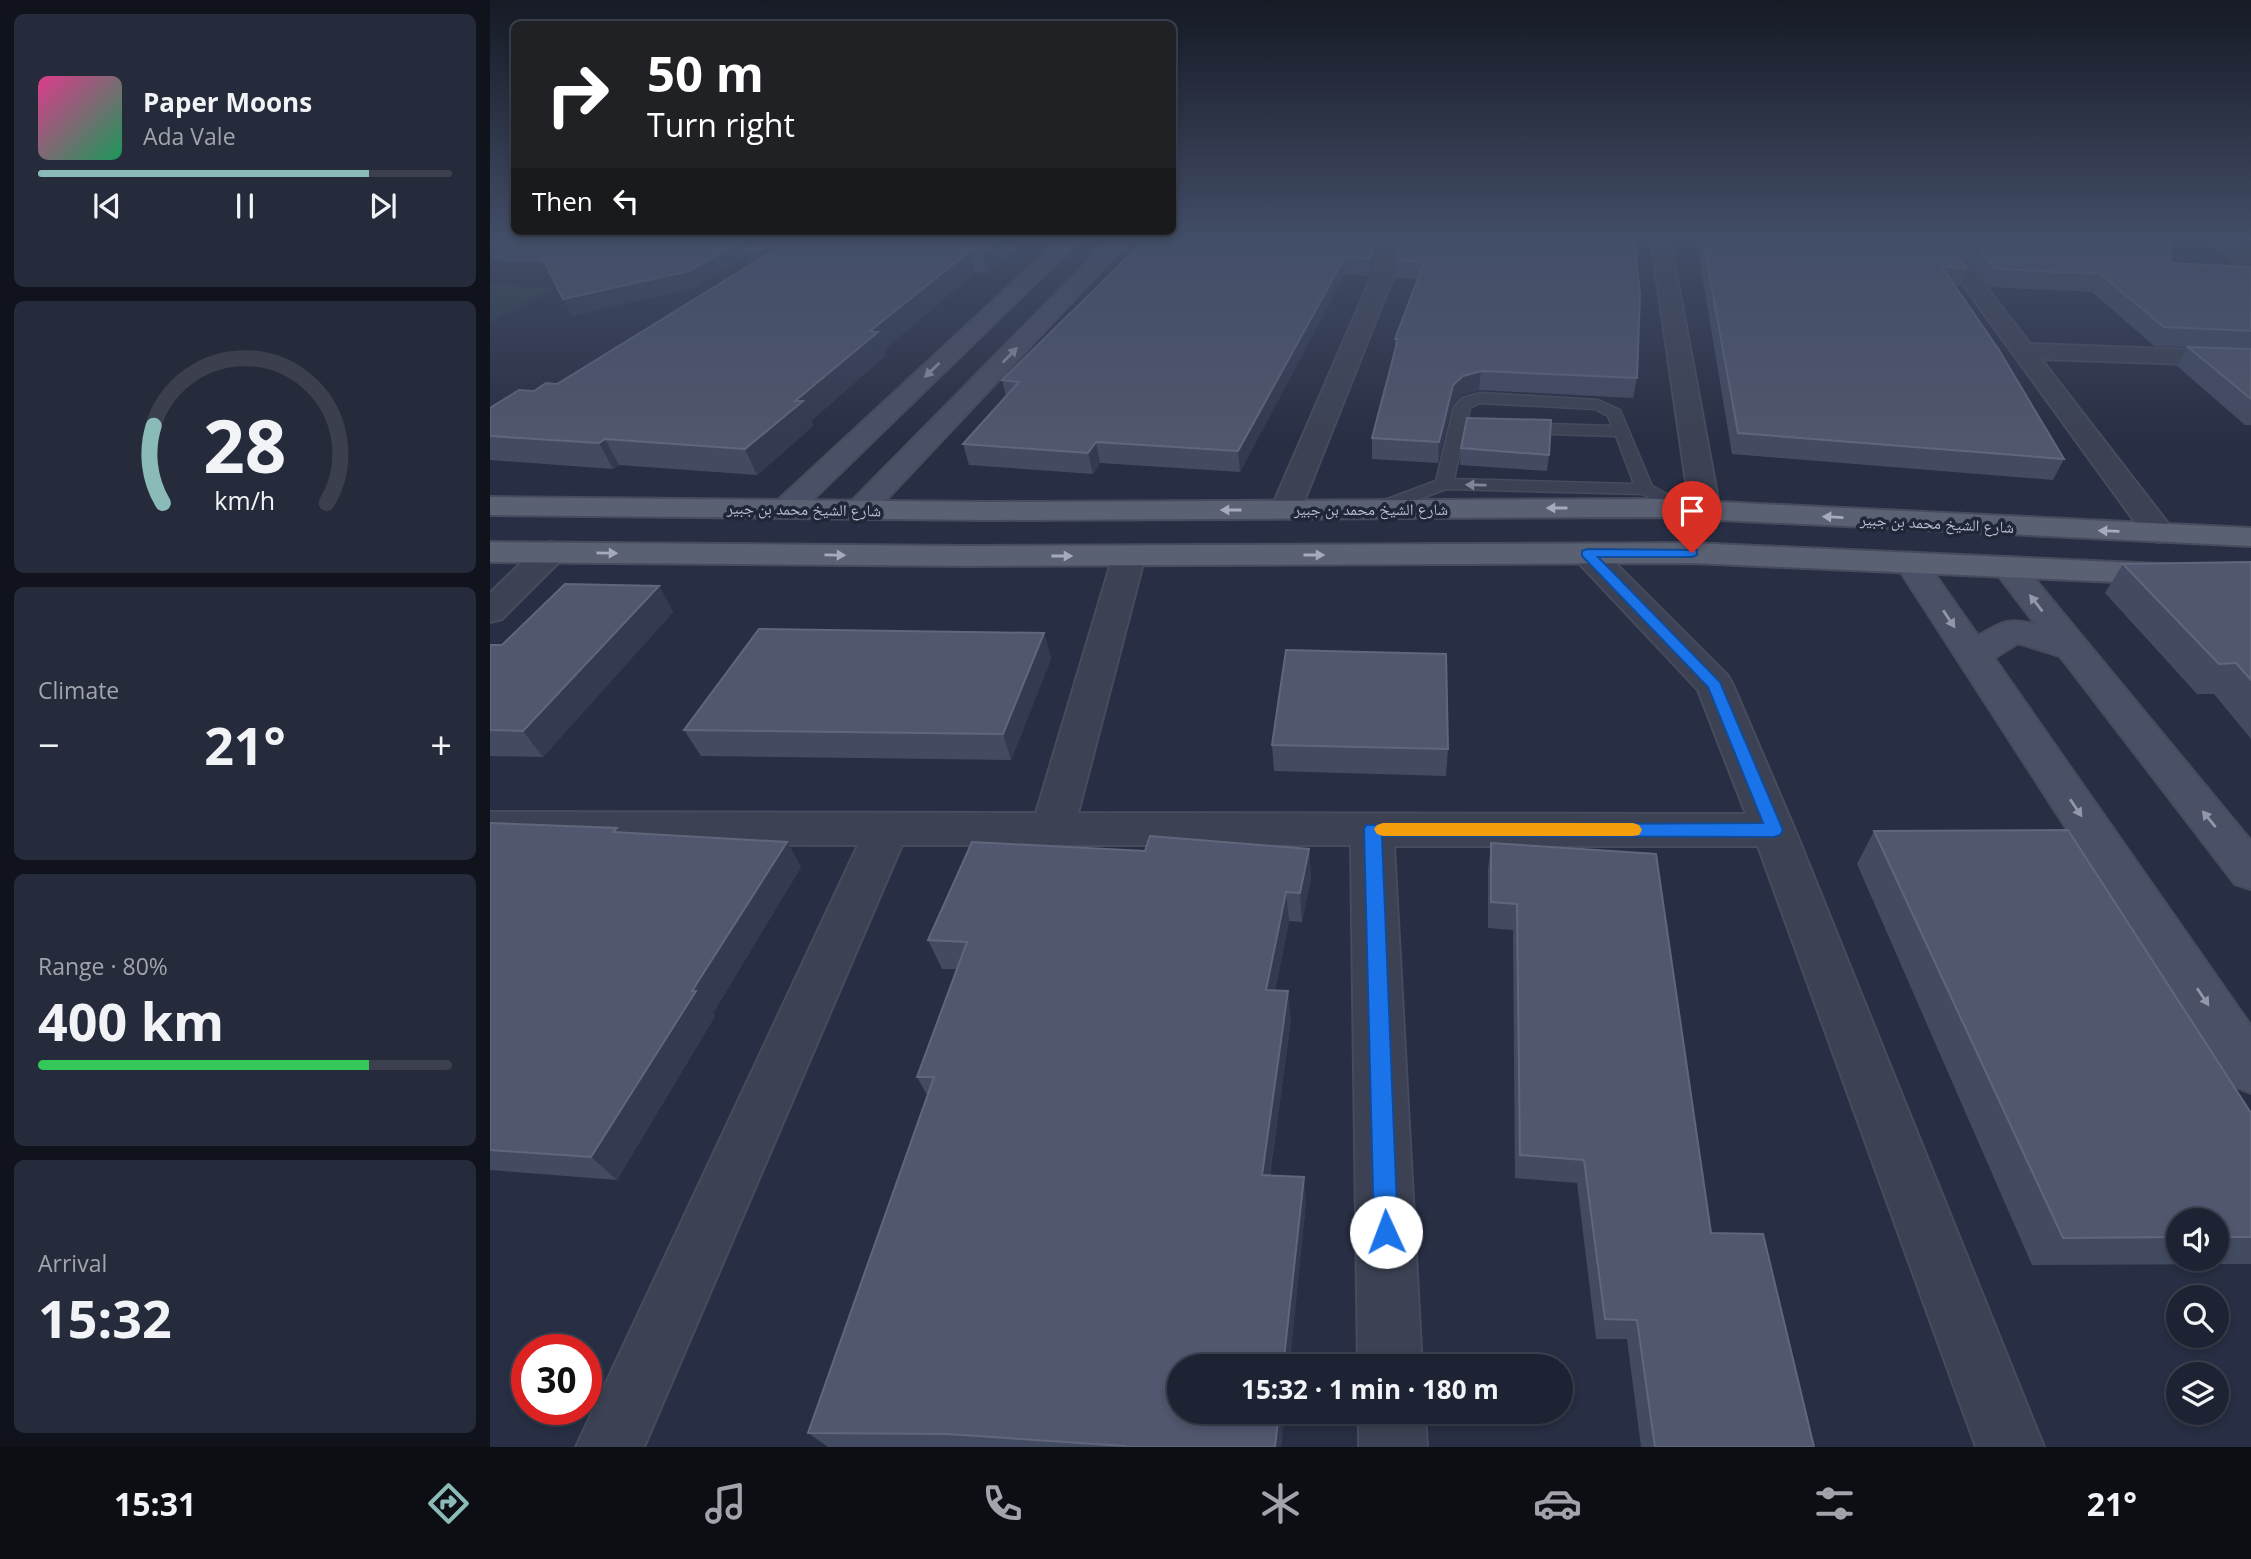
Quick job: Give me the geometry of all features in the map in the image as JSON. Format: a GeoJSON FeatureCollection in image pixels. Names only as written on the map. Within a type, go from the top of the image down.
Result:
{"type":"FeatureCollection","features":[{"type":"Feature","properties":{"kind":"main road","name":"شارع الشيخ محمد بن جبير"},"geometry":{"type":"LineString","coordinates":[[490,506],[860,510],[1696,510],[2251,537]]}},
{"type":"Feature","properties":{"kind":"main road"},"geometry":{"type":"LineString","coordinates":[[490,552],[1129,556],[1692,553],[2251,578]]}},
{"type":"Feature","properties":{"kind":"street"},"geometry":{"type":"LineString","coordinates":[[786,509],[1000,307]]}},
{"type":"Feature","properties":{"kind":"street"},"geometry":{"type":"LineString","coordinates":[[860,510],[1056,307]]}},
{"type":"Feature","properties":{"kind":"street"},"geometry":{"type":"LineString","coordinates":[[1286,509],[1370,307]]}},
{"type":"Feature","properties":{"kind":"street"},"geometry":{"type":"LineString","coordinates":[[1669,307],[1696,510]]}},
{"type":"Feature","properties":{"kind":"street"},"geometry":{"type":"LineString","coordinates":[[1990,307],[2159,533]]}},
{"type":"Feature","properties":{"kind":"street"},"geometry":{"type":"LineString","coordinates":[[2023,351],[2251,359]]}},
{"type":"Feature","properties":{"kind":"street"},"geometry":{"type":"LineString","coordinates":[[819,478],[850,488],[897,471]]}},
{"type":"Feature","properties":{"kind":"street"},"geometry":{"type":"LineString","coordinates":[[490,612],[551,552]]}},
{"type":"Feature","properties":{"kind":"street"},"geometry":{"type":"LineString","coordinates":[[1587,553],[1714,685],[1774,830],[2010,1447]]}},
{"type":"Feature","properties":{"kind":"street"},"geometry":{"type":"LineString","coordinates":[[1052,829],[1129,556]]}},
{"type":"Feature","properties":{"kind":"street"},"geometry":{"type":"LineString","coordinates":[[1911,563],[2251,1069]]}},
{"type":"Feature","properties":{"kind":"street"},"geometry":{"type":"LineString","coordinates":[[2008,567],[2251,872]]}},
{"type":"Feature","properties":{"kind":"street"},"geometry":{"type":"LineString","coordinates":[[1973,655],[2014,630],[2072,648]]}},
{"type":"Feature","properties":{"kind":"street"},"geometry":{"type":"LineString","coordinates":[[490,828],[1774,830]]}},
{"type":"Feature","properties":{"kind":"street"},"geometry":{"type":"LineString","coordinates":[[610,1447],[887,829]]}},
{"type":"Feature","properties":{"kind":"street"},"geometry":{"type":"LineString","coordinates":[[1373,829],[1390,1354]]}},
{"type":"Feature","properties":{"kind":"street"},"geometry":{"type":"LineString","coordinates":[[1392,1424],[1393,1447]]}},
{"type":"Feature","properties":{"kind":"lane"},"geometry":{"type":"LineString","coordinates":[[1444,484],[1464,426],[1466,401],[1480,398],[1598,405],[1615,413],[1645,489]]}},
{"type":"Feature","properties":{"kind":"lane"},"geometry":{"type":"LineString","coordinates":[[1499,427],[1622,431]]}},
{"type":"Feature","properties":{"kind":"lane"},"geometry":{"type":"LineString","coordinates":[[1377,509],[1444,484],[1645,489],[1696,510]]}},
{"type":"Feature","properties":{"kind":"shaded area"},"geometry":{"type":"Polygon","coordinates":[[[490,307],[520,307],[490,322],[490,307]]]}},
{"type":"Feature","properties":{"kind":"building"},"geometry":{"type":"Polygon","coordinates":[[[683,307],[901,307],[870,331],[878,332],[795,401],[803,401],[745,449],[605,439],[599,443],[490,436],[490,408],[519,390],[534,391],[546,383],[557,384],[683,307]]]}},
{"type":"Feature","properties":{"kind":"building"},"geometry":{"type":"Polygon","coordinates":[[[1077,307],[1318,307],[1238,451],[1096,442],[1088,453],[963,444],[1019,382],[1002,380],[1077,307]]]}},
{"type":"Feature","properties":{"kind":"building"},"geometry":{"type":"Polygon","coordinates":[[[1407,307],[1640,307],[1637,378],[1481,371],[1463,376],[1453,385],[1439,442],[1372,438],[1398,339],[1395,339],[1407,307]]]}},
{"type":"Feature","properties":{"kind":"building"},"geometry":{"type":"Polygon","coordinates":[[[1715,307],[1969,307],[1999,350],[2064,459],[1738,433],[1715,307]]]}},
{"type":"Feature","properties":{"kind":"building"},"geometry":{"type":"Polygon","coordinates":[[[2139,307],[2251,307],[2251,331],[2164,327],[2139,307]]]}},
{"type":"Feature","properties":{"kind":"building"},"geometry":{"type":"Polygon","coordinates":[[[2188,347],[2251,349],[2251,399],[2188,347]]]}},
{"type":"Feature","properties":{"kind":"building"},"geometry":{"type":"Polygon","coordinates":[[[1467,418],[1551,420],[1549,455],[1461,448],[1467,418]]]}},
{"type":"Feature","properties":{"kind":"building"},"geometry":{"type":"Polygon","coordinates":[[[2251,562],[2251,680],[2236,663],[2219,664],[2123,564],[2251,562]]]}},
{"type":"Feature","properties":{"kind":"building"},"geometry":{"type":"Polygon","coordinates":[[[565,584],[659,586],[523,731],[490,730],[490,645],[502,645],[565,584]]]}},
{"type":"Feature","properties":{"kind":"building"},"geometry":{"type":"Polygon","coordinates":[[[759,629],[1044,633],[1003,734],[684,730],[759,629]]]}},
{"type":"Feature","properties":{"kind":"building"},"geometry":{"type":"Polygon","coordinates":[[[1286,650],[1446,654],[1448,749],[1272,745],[1286,650]]]}},
{"type":"Feature","properties":{"kind":"building"},"geometry":{"type":"Polygon","coordinates":[[[490,823],[617,828],[613,832],[787,842],[591,1157],[490,1150],[490,823]]]}},
{"type":"Feature","properties":{"kind":"building"},"geometry":{"type":"Polygon","coordinates":[[[2068,830],[2251,1113],[2251,1237],[2229,1237],[2229,1208],[2166,1208],[2166,1237],[2063,1238],[1874,831],[2068,830]]]}},
{"type":"Feature","properties":{"kind":"building"},"geometry":{"type":"Polygon","coordinates":[[[1150,836],[1309,849],[1300,893],[1286,892],[1266,990],[1288,991],[1262,1175],[1304,1177],[1284,1354],[1167,1354],[1167,1424],[1278,1424],[1275,1447],[1125,1447],[947,1434],[808,1433],[934,1077],[917,1077],[967,942],[928,940],[972,842],[1145,851],[1150,836]]]}},
{"type":"Feature","properties":{"kind":"building"},"geometry":{"type":"Polygon","coordinates":[[[1491,843],[1656,854],[1711,1233],[1763,1234],[1814,1447],[1655,1447],[1637,1320],[1605,1319],[1584,1160],[1520,1155],[1517,904],[1491,902],[1491,843]]]}},
{"type":"Feature","properties":{"kind":"slow traffic"},"geometry":{"type":"LineString","coordinates":[[1383,829],[1633,830]]}},
{"type":"Feature","properties":{"kind":"route"},"geometry":{"type":"LineString","coordinates":[[1386,1232],[1373,829],[1774,830],[1714,685],[1587,553],[1692,553]]}}]}
